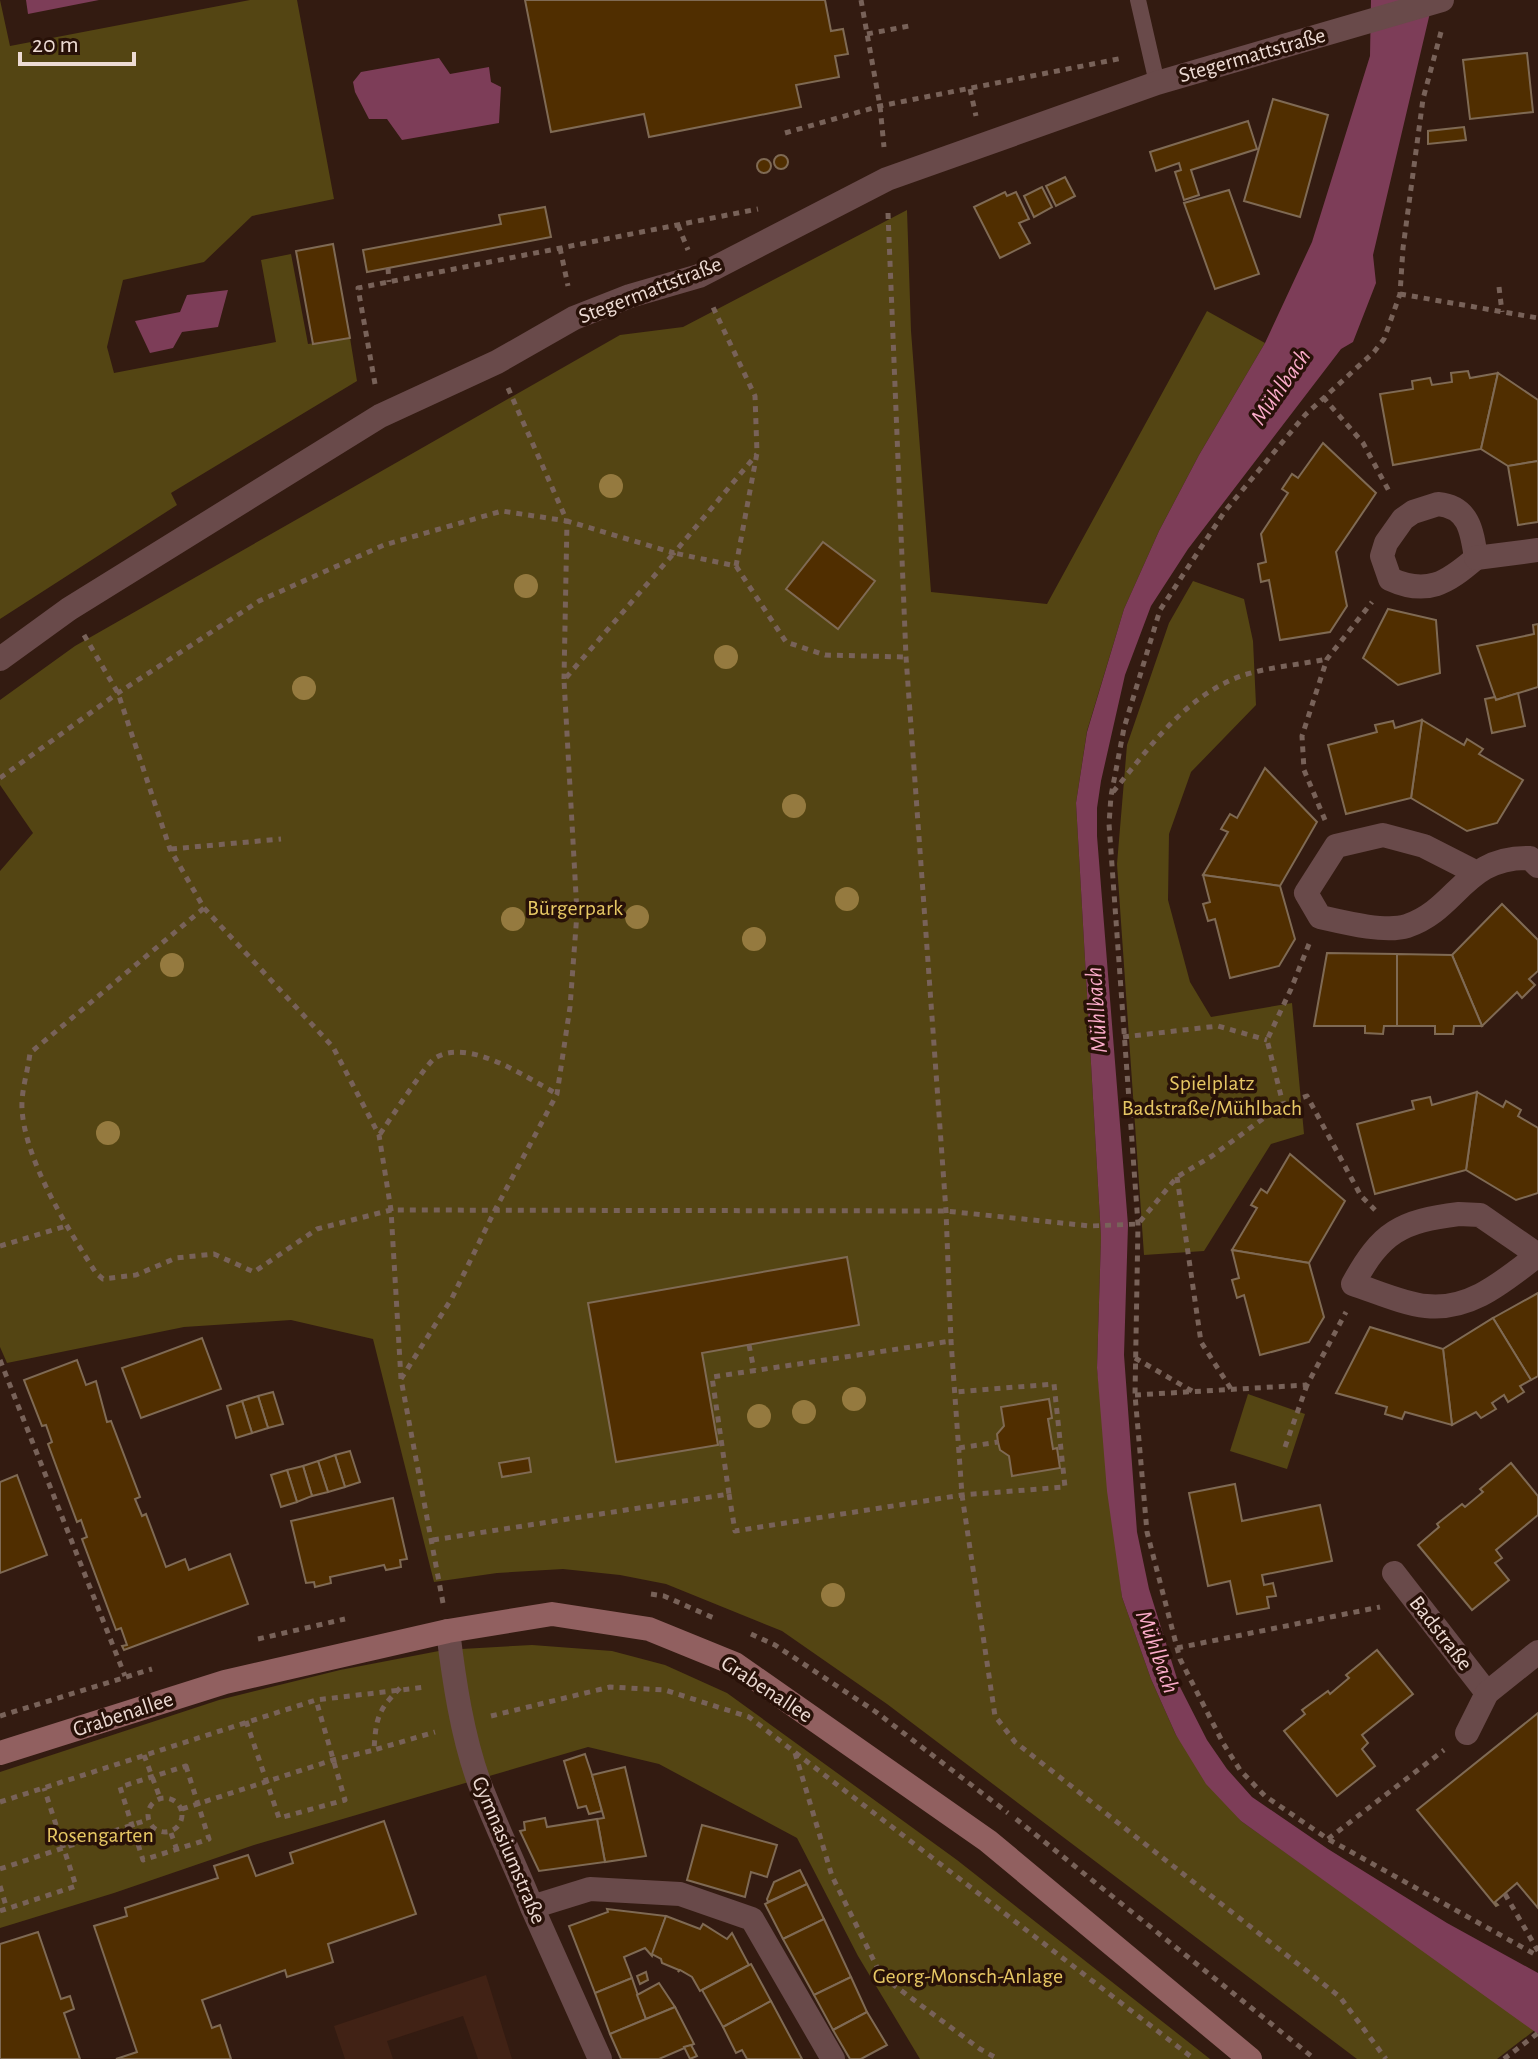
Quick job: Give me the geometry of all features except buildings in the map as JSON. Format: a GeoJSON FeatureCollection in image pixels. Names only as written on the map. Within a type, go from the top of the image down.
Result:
{"type":"FeatureCollection","features":[{"type":"Feature","properties":{"kind":"main road","name":"Grabenallee"},"geometry":{"type":"LineString","coordinates":[[0,1753],[225,1682],[448,1631],[552,1614],[649,1629],[735,1664],[988,1841],[1250,2059]]}},
{"type":"Feature","properties":{"kind":"street","name":"Stegermattstraße"},"geometry":{"type":"LineString","coordinates":[[0,659],[69,609],[380,416],[497,362],[574,318],[630,296],[699,276],[887,179],[1157,83],[1442,0]]}},
{"type":"Feature","properties":{"kind":"street"},"geometry":{"type":"LineString","coordinates":[[1476,558],[1473,537],[1464,515],[1452,506],[1438,504],[1413,512],[1403,519],[1386,543],[1382,556],[1390,579],[1403,585],[1424,588],[1462,570],[1476,558],[1538,550]]}},
{"type":"Feature","properties":{"kind":"street"},"geometry":{"type":"LineString","coordinates":[[1475,872],[1424,846],[1383,835],[1336,846],[1306,893],[1320,917],[1362,926],[1405,926],[1437,909],[1475,872],[1510,857],[1530,858],[1538,866]]}},
{"type":"Feature","properties":{"kind":"street"},"geometry":{"type":"LineString","coordinates":[[1480,1215],[1538,1255],[1484,1295],[1456,1303],[1426,1306],[1353,1284],[1370,1253],[1396,1230],[1434,1217],[1480,1215]]}},
{"type":"Feature","properties":{"kind":"street","name":"Badstraße"},"geometry":{"type":"LineString","coordinates":[[1394,1573],[1487,1693]]}},
{"type":"Feature","properties":{"kind":"street","name":"Gymnasiumstraße"},"geometry":{"type":"LineString","coordinates":[[448,1631],[455,1685],[479,1782],[600,2059]]}},
{"type":"Feature","properties":{"kind":"street","name":"Badstraße"},"geometry":{"type":"LineString","coordinates":[[1467,1733],[1487,1693],[1538,1652]]}},
{"type":"Feature","properties":{"kind":"street"},"geometry":{"type":"LineString","coordinates":[[532,1907],[590,1889],[680,1894],[752,1919],[833,2059]]}},
{"type":"Feature","properties":{"kind":"lane"},"geometry":{"type":"LineString","coordinates":[[1138,0],[1157,83]]}},
{"type":"Feature","properties":{"kind":"path"},"geometry":{"type":"LineString","coordinates":[[861,0],[880,106],[887,179],[906,657],[946,1211],[962,1495],[995,1716],[1015,1742],[1340,1997],[1386,2059]]}},
{"type":"Feature","properties":{"kind":"path"},"geometry":{"type":"LineString","coordinates":[[867,34],[914,25]]}},
{"type":"Feature","properties":{"kind":"path"},"geometry":{"type":"LineString","coordinates":[[1443,27],[1423,99],[1403,248],[1400,294],[1384,339],[1374,352],[1323,397],[1225,511],[1160,610],[1124,728],[1109,824],[1138,1224],[1135,1395],[1147,1532],[1177,1648],[1223,1743],[1240,1770],[1265,1796],[1328,1839],[1538,1953]]}},
{"type":"Feature","properties":{"kind":"path"},"geometry":{"type":"LineString","coordinates":[[785,133],[880,106],[1095,65],[1150,50]]}},
{"type":"Feature","properties":{"kind":"path"},"geometry":{"type":"LineString","coordinates":[[380,416],[358,288],[767,207]]}},
{"type":"Feature","properties":{"kind":"path"},"geometry":{"type":"LineString","coordinates":[[560,248],[574,318]]}},
{"type":"Feature","properties":{"kind":"path"},"geometry":{"type":"LineString","coordinates":[[388,268],[389,282]]}},
{"type":"Feature","properties":{"kind":"path"},"geometry":{"type":"LineString","coordinates":[[699,276],[755,396],[757,453],[736,566],[786,642],[825,655],[906,657]]}},
{"type":"Feature","properties":{"kind":"path"},"geometry":{"type":"LineString","coordinates":[[1499,287],[1502,312]]}},
{"type":"Feature","properties":{"kind":"path"},"geometry":{"type":"LineString","coordinates":[[1400,294],[1538,318]]}},
{"type":"Feature","properties":{"kind":"path"},"geometry":{"type":"LineString","coordinates":[[401,1379],[452,1298],[557,1094],[570,1007],[577,913],[564,680],[567,521],[497,362]]}},
{"type":"Feature","properties":{"kind":"path"},"geometry":{"type":"LineString","coordinates":[[1323,397],[1363,443],[1403,519]]}},
{"type":"Feature","properties":{"kind":"path"},"geometry":{"type":"LineString","coordinates":[[564,680],[757,453]]}},
{"type":"Feature","properties":{"kind":"path"},"geometry":{"type":"LineString","coordinates":[[0,778],[118,693],[259,601],[384,545],[502,511],[567,521],[674,553],[736,566]]}},
{"type":"Feature","properties":{"kind":"path"},"geometry":{"type":"LineString","coordinates":[[1336,846],[1304,770],[1302,736],[1327,659],[1390,579]]}},
{"type":"Feature","properties":{"kind":"path"},"geometry":{"type":"LineString","coordinates":[[69,609],[118,693],[170,849],[204,908],[333,1047],[379,1135],[391,1210],[401,1379],[442,1598]]}},
{"type":"Feature","properties":{"kind":"path"},"geometry":{"type":"LineString","coordinates":[[1111,796],[1162,731],[1202,695],[1242,676],[1327,659]]}},
{"type":"Feature","properties":{"kind":"path"},"geometry":{"type":"LineString","coordinates":[[170,849],[281,839]]}},
{"type":"Feature","properties":{"kind":"path"},"geometry":{"type":"LineString","coordinates":[[204,908],[30,1053],[22,1108],[29,1148],[66,1226],[103,1279],[136,1275],[176,1258],[214,1254],[254,1272],[317,1229],[391,1210],[946,1211],[1090,1226],[1138,1224],[1177,1177],[1212,1156],[1283,1104],[1307,1096],[1361,1196],[1396,1230]]}},
{"type":"Feature","properties":{"kind":"path"},"geometry":{"type":"LineString","coordinates":[[1283,1104],[1267,1040],[1320,917]]}},
{"type":"Feature","properties":{"kind":"path"},"geometry":{"type":"LineString","coordinates":[[1123,1037],[1218,1026],[1267,1040]]}},
{"type":"Feature","properties":{"kind":"path"},"geometry":{"type":"LineString","coordinates":[[379,1135],[435,1058],[462,1050],[496,1062],[557,1094]]}},
{"type":"Feature","properties":{"kind":"path"},"geometry":{"type":"LineString","coordinates":[[1177,1177],[1201,1342],[1232,1389]]}},
{"type":"Feature","properties":{"kind":"path"},"geometry":{"type":"LineString","coordinates":[[0,1246],[66,1226]]}},
{"type":"Feature","properties":{"kind":"path"},"geometry":{"type":"LineString","coordinates":[[1285,1447],[1307,1385],[1346,1312],[1353,1284]]}},
{"type":"Feature","properties":{"kind":"path"},"geometry":{"type":"LineString","coordinates":[[951,1341],[712,1377],[735,1531],[962,1495],[1065,1487],[1054,1384],[955,1392]]}},
{"type":"Feature","properties":{"kind":"path"},"geometry":{"type":"LineString","coordinates":[[749,1345],[754,1370]]}},
{"type":"Feature","properties":{"kind":"path"},"geometry":{"type":"LineString","coordinates":[[1135,1357],[1193,1392]]}},
{"type":"Feature","properties":{"kind":"path"},"geometry":{"type":"LineString","coordinates":[[0,1360],[125,1676]]}},
{"type":"Feature","properties":{"kind":"path"},"geometry":{"type":"LineString","coordinates":[[1135,1395],[1307,1385]]}},
{"type":"Feature","properties":{"kind":"path"},"geometry":{"type":"LineString","coordinates":[[1051,1434],[1061,1433]]}},
{"type":"Feature","properties":{"kind":"path"},"geometry":{"type":"LineString","coordinates":[[959,1448],[998,1442]]}},
{"type":"Feature","properties":{"kind":"path"},"geometry":{"type":"LineString","coordinates":[[433,1540],[729,1494]]}},
{"type":"Feature","properties":{"kind":"path"},"geometry":{"type":"LineString","coordinates":[[1177,1648],[1414,1600]]}},
{"type":"Feature","properties":{"kind":"path"},"geometry":{"type":"LineString","coordinates":[[0,1802],[316,1700],[400,1688],[455,1685]]}},
{"type":"Feature","properties":{"kind":"path"},"geometry":{"type":"LineString","coordinates":[[182,1809],[333,1760],[610,1687],[665,1690],[749,1717],[1194,2059]]}},
{"type":"Feature","properties":{"kind":"path"},"geometry":{"type":"LineString","coordinates":[[374,1750],[376,1719],[384,1704],[400,1688]]}},
{"type":"Feature","properties":{"kind":"path"},"geometry":{"type":"LineString","coordinates":[[246,1721],[279,1818],[345,1800],[316,1700]]}},
{"type":"Feature","properties":{"kind":"path"},"geometry":{"type":"LineString","coordinates":[[1328,1839],[1467,1733]]}},
{"type":"Feature","properties":{"kind":"path"},"geometry":{"type":"LineString","coordinates":[[795,1753],[832,1876],[877,1967],[891,1983],[998,2059]]}},
{"type":"Feature","properties":{"kind":"path"},"geometry":{"type":"LineString","coordinates":[[144,1755],[160,1798]]}},
{"type":"Feature","properties":{"kind":"path"},"geometry":{"type":"LineString","coordinates":[[186,1766],[198,1804],[209,1839],[143,1860],[120,1787],[186,1766]]}},
{"type":"Feature","properties":{"kind":"path"},"geometry":{"type":"LineString","coordinates":[[0,1886],[4,1910],[76,1886],[44,1788]]}},
{"type":"Feature","properties":{"kind":"path"},"geometry":{"type":"LineString","coordinates":[[160,1798],[174,1800],[182,1809],[181,1823],[171,1833],[155,1830],[147,1820],[149,1807],[160,1798]]}},
{"type":"Feature","properties":{"kind":"path"},"geometry":{"type":"LineString","coordinates":[[0,1869],[147,1820]]}},
{"type":"Feature","properties":{"kind":"path"},"geometry":{"type":"LineString","coordinates":[[171,1833],[177,1850]]}},
{"type":"Feature","properties":{"kind":"path"},"geometry":{"type":"LineString","coordinates":[[1505,1894],[1538,1953]]}},
{"type":"Feature","properties":{"kind":"path"},"geometry":{"type":"LineString","coordinates":[[1504,2059],[1538,2033]]}},
{"type":"Feature","properties":{"kind":"shaded area"},"geometry":{"type":"Polygon","coordinates":[[[486,1975],[512,2059],[478,2059],[463,2016],[387,2041],[393,2059],[345,2059],[334,2026],[486,1975]]]}},
{"type":"Feature","properties":{"kind":"green space"},"geometry":{"type":"Polygon","coordinates":[[[0,0],[10,46],[250,0],[297,0],[334,199],[252,216],[204,262],[123,280],[107,347],[114,373],[276,342],[261,260],[291,254],[308,344],[350,338],[357,381],[171,493],[177,505],[0,619],[0,0]]]}},
{"type":"Feature","properties":{"kind":"green space","name":"Bürgerpark"},"geometry":{"type":"Polygon","coordinates":[[[907,210],[911,331],[931,592],[1047,604],[1207,311],[1265,343],[1199,455],[1159,531],[1124,609],[1087,731],[1076,803],[1101,1237],[1097,1368],[1122,1597],[1151,1679],[1176,1735],[1241,1821],[1535,2030],[1497,2059],[1357,2059],[887,1704],[782,1631],[666,1584],[620,1575],[563,1569],[497,1573],[434,1582],[373,1339],[291,1320],[184,1327],[7,1363],[0,1347],[0,871],[33,833],[0,785],[0,700],[75,646],[620,335],[683,327],[907,210]]]}},
{"type":"Feature","properties":{"kind":"green space","name":"Spielplatz Badstraße/Mühlbach"},"geometry":{"type":"Polygon","coordinates":[[[1193,581],[1244,599],[1253,641],[1256,705],[1191,772],[1169,834],[1168,900],[1190,982],[1211,1017],[1292,1003],[1304,1134],[1271,1144],[1204,1251],[1144,1255],[1117,864],[1127,745],[1169,623],[1193,581]]]}},
{"type":"Feature","properties":{"kind":"green space"},"geometry":{"type":"Polygon","coordinates":[[[1248,1394],[1305,1414],[1287,1469],[1230,1451],[1248,1394]]]}},
{"type":"Feature","properties":{"kind":"green space","name":"Georg-Monsch-Anlage"},"geometry":{"type":"Polygon","coordinates":[[[532,1645],[612,1651],[665,1665],[727,1693],[957,1860],[1210,2059],[920,2059],[858,1956],[797,1838],[659,1764],[588,1747],[254,1845],[0,1928],[0,1772],[219,1700],[340,1670],[444,1650],[532,1645]]]}},
{"type":"Feature","properties":{"kind":"water"},"geometry":{"type":"Polygon","coordinates":[[[26,0],[99,0],[28,14],[26,0]]]}},
{"type":"Feature","properties":{"kind":"water","name":"Mühlbach"},"geometry":{"type":"Polygon","coordinates":[[[1371,0],[1433,0],[1373,255],[1376,283],[1353,342],[1341,349],[1188,549],[1151,606],[1125,675],[1101,781],[1097,836],[1128,1225],[1124,1355],[1137,1532],[1149,1589],[1179,1685],[1207,1740],[1227,1769],[1252,1797],[1328,1849],[1447,1923],[1538,1973],[1538,2034],[1241,1821],[1206,1784],[1176,1735],[1151,1679],[1122,1597],[1107,1491],[1097,1368],[1101,1237],[1076,803],[1087,732],[1124,609],[1159,531],[1199,455],[1265,343],[1312,242],[1370,56],[1371,0]]]}},
{"type":"Feature","properties":{"kind":"water"},"geometry":{"type":"Polygon","coordinates":[[[439,58],[450,74],[489,67],[491,82],[501,87],[499,123],[402,140],[387,119],[369,119],[353,82],[361,72],[439,58]]]}},
{"type":"Feature","properties":{"kind":"water"},"geometry":{"type":"Polygon","coordinates":[[[228,290],[218,327],[182,332],[173,348],[150,353],[135,321],[180,312],[187,295],[228,290]]]}},
{"type":"Feature","properties":{"kind":"park label","name":"Rosengarten"},"geometry":{"type":"Point","coordinates":[100,1835]}}]}
